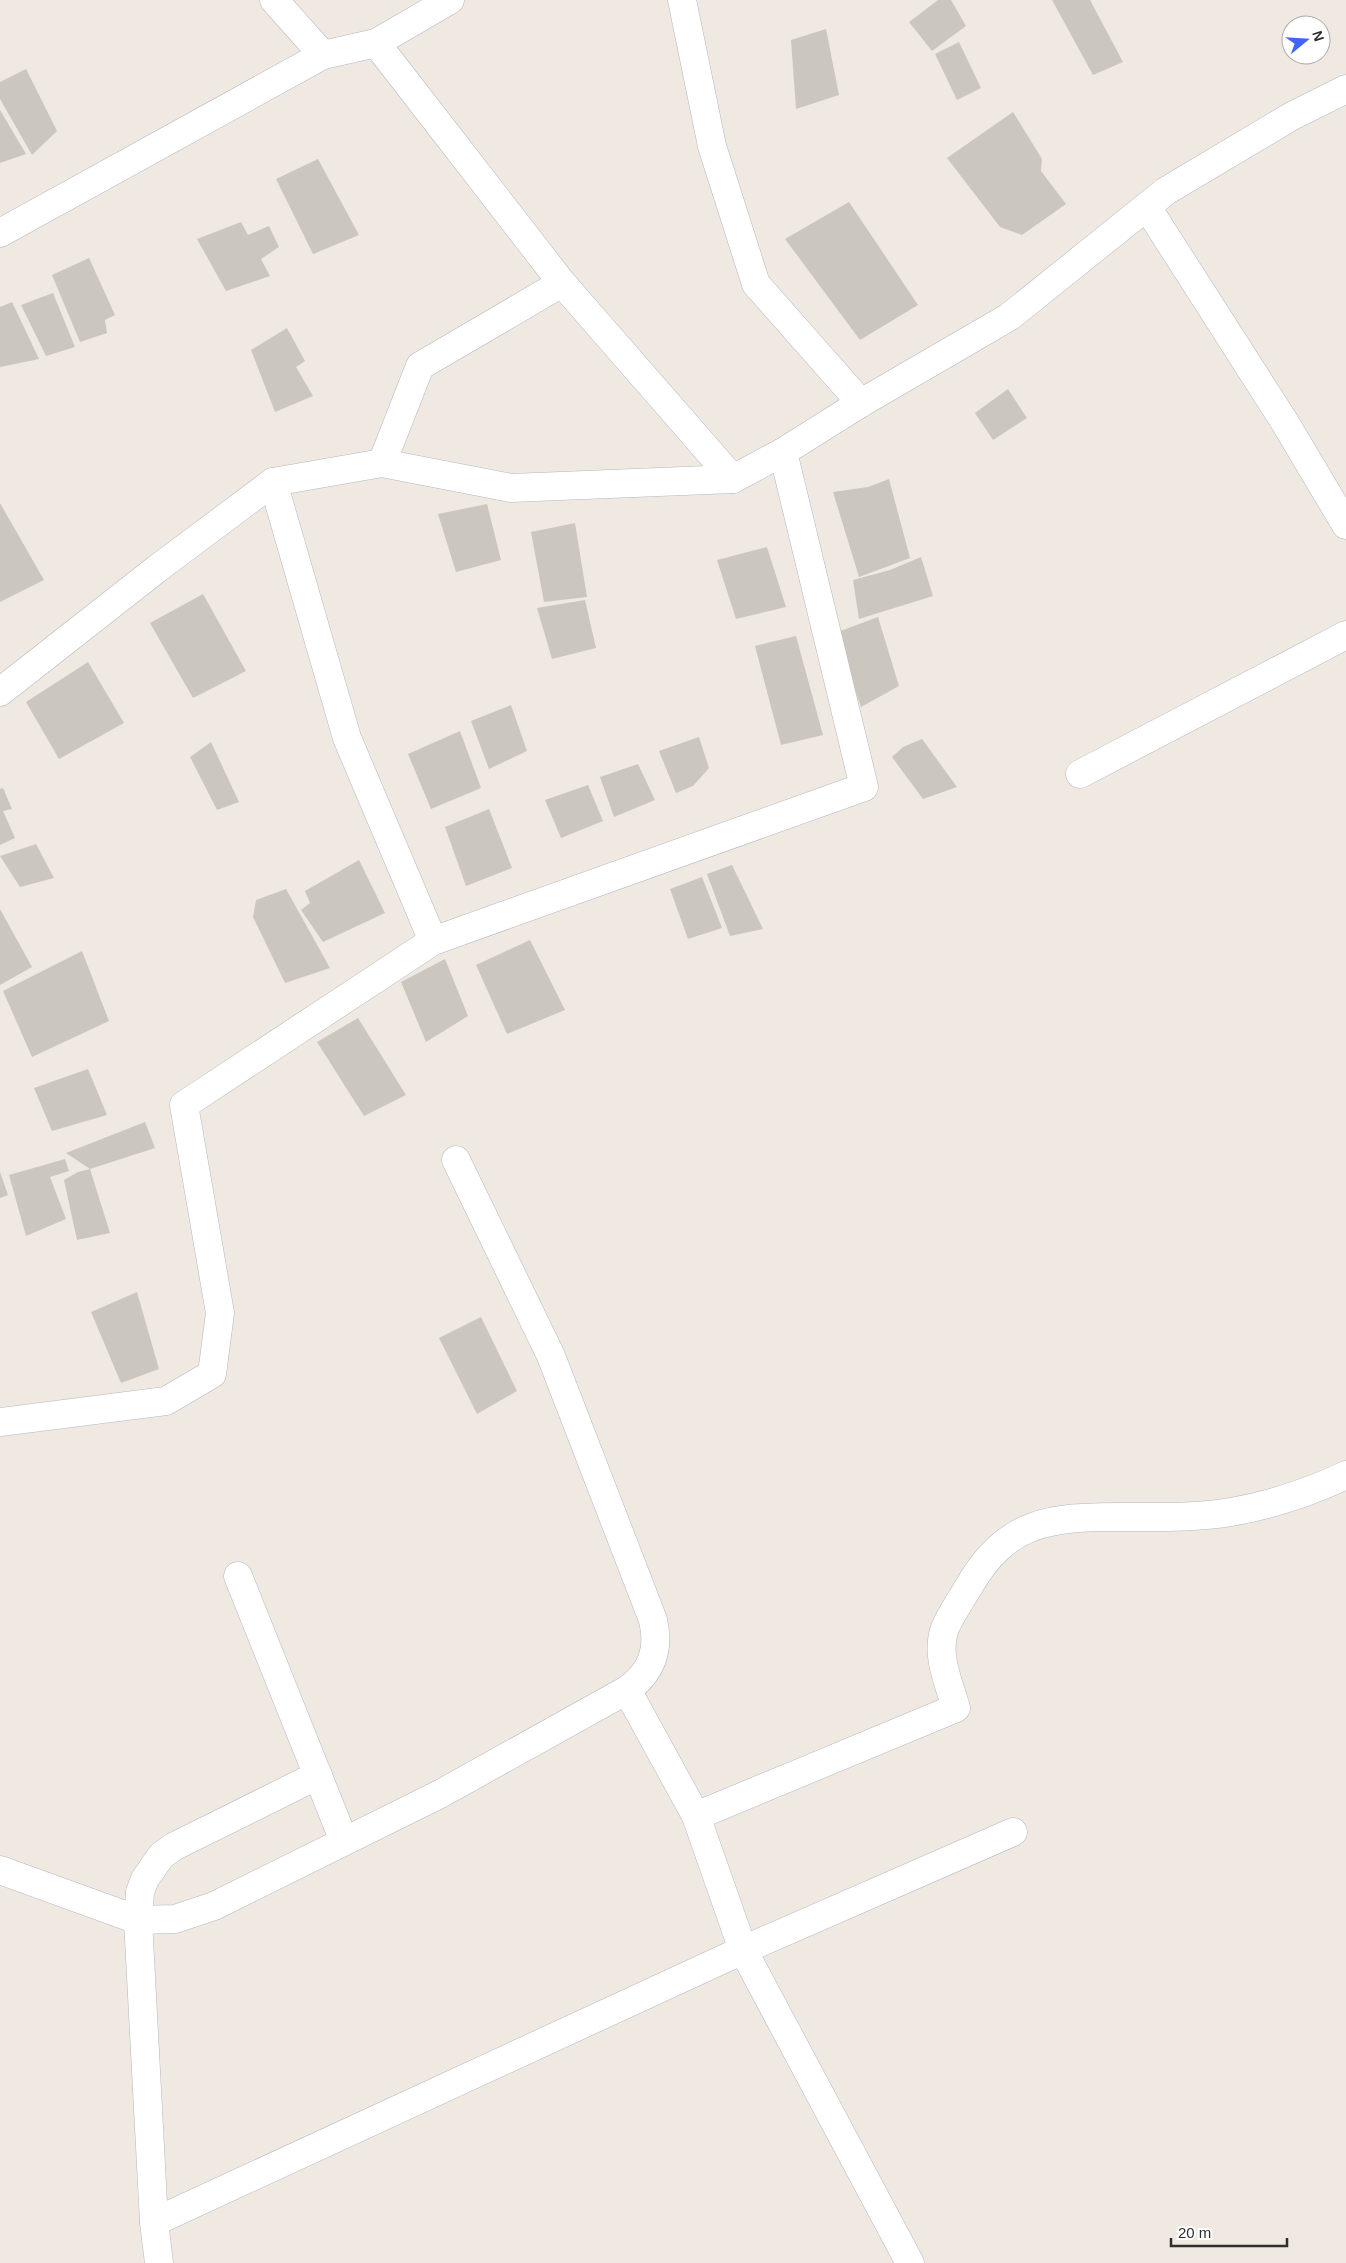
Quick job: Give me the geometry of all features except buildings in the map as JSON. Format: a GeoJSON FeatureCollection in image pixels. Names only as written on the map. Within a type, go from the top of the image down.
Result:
{"type":"FeatureCollection","features":[{"type":"Feature","properties":{"kind":"street"},"geometry":{"type":"LineString","coordinates":[[274,0],[323,55]]}},
{"type":"Feature","properties":{"kind":"street"},"geometry":{"type":"LineString","coordinates":[[0,233],[323,55],[376,43],[450,0]]}},
{"type":"Feature","properties":{"kind":"street"},"geometry":{"type":"LineString","coordinates":[[682,0],[712,146],[756,284],[861,403]]}},
{"type":"Feature","properties":{"kind":"street"},"geometry":{"type":"LineString","coordinates":[[376,43],[562,283],[733,479]]}},
{"type":"Feature","properties":{"kind":"street"},"geometry":{"type":"LineString","coordinates":[[0,692],[158,568],[273,482],[382,463],[511,488],[733,479],[783,452],[861,403],[1009,317],[1166,191],[1292,116],[1346,89]]}},
{"type":"Feature","properties":{"kind":"street"},"geometry":{"type":"LineString","coordinates":[[1147,206],[1284,420],[1346,525]]}},
{"type":"Feature","properties":{"kind":"street"},"geometry":{"type":"LineString","coordinates":[[382,463],[420,366],[562,283]]}},
{"type":"Feature","properties":{"kind":"street"},"geometry":{"type":"LineString","coordinates":[[0,1422],[166,1401],[212,1374],[220,1313],[184,1105],[433,941],[864,787],[783,452]]}},
{"type":"Feature","properties":{"kind":"street"},"geometry":{"type":"LineString","coordinates":[[273,482],[347,738],[433,941]]}},
{"type":"Feature","properties":{"kind":"street"},"geometry":{"type":"LineString","coordinates":[[1080,774],[1346,635]]}},
{"type":"Feature","properties":{"kind":"street"},"geometry":{"type":"LineString","coordinates":[[0,1870],[138,1920],[175,1920],[214,1906],[440,1794],[627,1690],[638,1682],[652,1661],[656,1648],[653,1620],[551,1356],[456,1160]]}},
{"type":"Feature","properties":{"kind":"street"},"geometry":{"type":"LineString","coordinates":[[696,1816],[956,1708],[942,1662],[941,1643],[946,1627],[974,1577],[988,1557],[1007,1540],[1032,1526],[1073,1517],[1155,1517],[1231,1512],[1314,1490],[1346,1475]]}},
{"type":"Feature","properties":{"kind":"street"},"geometry":{"type":"LineString","coordinates":[[238,1576],[344,1841]]}},
{"type":"Feature","properties":{"kind":"street"},"geometry":{"type":"LineString","coordinates":[[627,1690],[696,1816],[743,1950],[910,2263]]}},
{"type":"Feature","properties":{"kind":"street"},"geometry":{"type":"LineString","coordinates":[[159,2263],[154,2222],[138,1920],[140,1892],[145,1879],[161,1856],[173,1847],[318,1775]]}},
{"type":"Feature","properties":{"kind":"street"},"geometry":{"type":"LineString","coordinates":[[154,2222],[743,1950],[1013,1832]]}}]}
